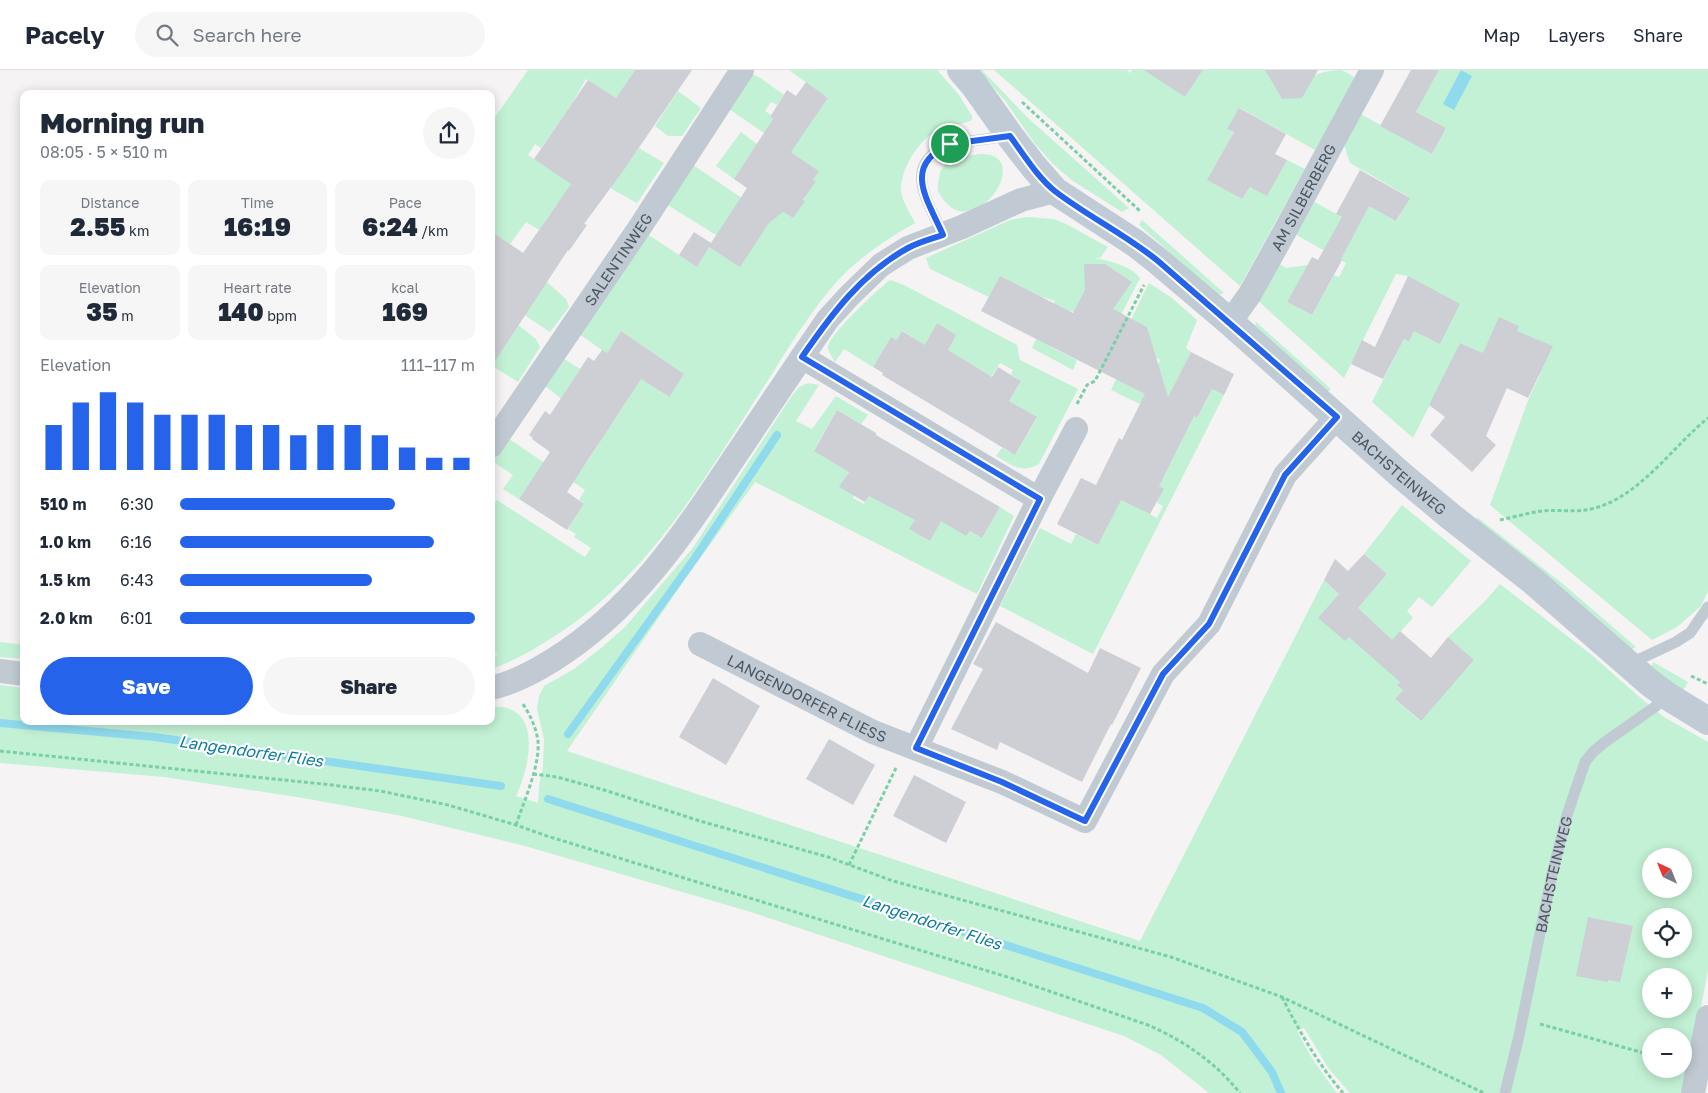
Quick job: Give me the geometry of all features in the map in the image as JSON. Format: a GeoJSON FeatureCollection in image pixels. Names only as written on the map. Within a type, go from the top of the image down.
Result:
{"type":"FeatureCollection","features":[{"type":"Feature","properties":{"kind":"street","name":"SALENTINWEG"},"geometry":{"type":"LineString","coordinates":[[495,440],[640,228],[742,70]]}},
{"type":"Feature","properties":{"kind":"street","name":"BACHSTEINWEG"},"geometry":{"type":"LineString","coordinates":[[961,70],[974,84],[1034,167],[1055,191],[1135,243],[1230,322],[1443,510],[1533,581],[1669,697],[1708,721]]}},
{"type":"Feature","properties":{"kind":"street","name":"AM SILBERBERG"},"geometry":{"type":"LineString","coordinates":[[1230,322],[1254,286],[1372,70]]}},
{"type":"Feature","properties":{"kind":"street"},"geometry":{"type":"LineString","coordinates":[[500,685],[524,676],[563,654],[610,617],[636,592],[669,554],[828,319],[850,294],[881,265],[908,248],[943,235],[1021,200],[1055,191]]}},
{"type":"Feature","properties":{"kind":"street"},"geometry":{"type":"LineString","coordinates":[[802,357],[1040,499]]}},
{"type":"Feature","properties":{"kind":"street","name":"LANGENDORFER FLIESS"},"geometry":{"type":"LineString","coordinates":[[700,644],[873,732],[1002,782],[1085,821],[1163,674],[1209,624],[1285,475],[1337,417]]}},
{"type":"Feature","properties":{"kind":"street"},"geometry":{"type":"LineString","coordinates":[[911,746],[1040,499],[1075,420]]}},
{"type":"Feature","properties":{"kind":"street"},"geometry":{"type":"LineString","coordinates":[[0,671],[20,674]]}},
{"type":"Feature","properties":{"kind":"street"},"geometry":{"type":"LineString","coordinates":[[1694,1093],[1708,1017]]}},
{"type":"Feature","properties":{"kind":"lane"},"geometry":{"type":"LineString","coordinates":[[943,235],[924,195],[921,181],[925,162],[950,144],[1010,136]]}},
{"type":"Feature","properties":{"kind":"lane"},"geometry":{"type":"LineString","coordinates":[[1629,664],[1676,642],[1690,633],[1708,607]]}},
{"type":"Feature","properties":{"kind":"lane","name":"BACHSTEINWEG"},"geometry":{"type":"LineString","coordinates":[[1505,1093],[1523,1020],[1564,823],[1586,762],[1593,752],[1605,742],[1669,697]]}},
{"type":"Feature","properties":{"kind":"path"},"geometry":{"type":"LineString","coordinates":[[1016,97],[1138,210]]}},
{"type":"Feature","properties":{"kind":"path"},"geometry":{"type":"LineString","coordinates":[[1075,420],[1087,385],[1095,381],[1148,277]]}},
{"type":"Feature","properties":{"kind":"path"},"geometry":{"type":"LineString","coordinates":[[1499,520],[1541,512],[1581,511],[1606,504],[1637,485],[1696,427],[1708,418]]}},
{"type":"Feature","properties":{"kind":"path"},"geometry":{"type":"LineString","coordinates":[[500,685],[528,713],[535,727],[538,742],[533,774],[516,825]]}},
{"type":"Feature","properties":{"kind":"path"},"geometry":{"type":"LineString","coordinates":[[849,865],[911,746]]}},
{"type":"Feature","properties":{"kind":"path"},"geometry":{"type":"LineString","coordinates":[[0,751],[323,784],[380,791],[448,806],[516,825],[1014,979],[1148,1025],[1191,1048],[1223,1075],[1240,1093]]}},
{"type":"Feature","properties":{"kind":"path"},"geometry":{"type":"LineString","coordinates":[[533,774],[557,777],[604,790],[700,821],[828,857],[893,881],[1171,957],[1282,997],[1484,1093]]}},
{"type":"Feature","properties":{"kind":"path"},"geometry":{"type":"LineString","coordinates":[[1282,997],[1299,1030],[1330,1078],[1343,1093]]}},
{"type":"Feature","properties":{"kind":"path"},"geometry":{"type":"LineString","coordinates":[[1523,1020],[1642,1051]]}},
{"type":"Feature","properties":{"kind":"green space"},"geometry":{"type":"Polygon","coordinates":[[[528,70],[635,70],[616,98],[586,79],[541,148],[535,144],[528,155],[579,188],[556,205],[539,230],[526,222],[510,244],[495,233],[495,117],[528,70]]]}},
{"type":"Feature","properties":{"kind":"green space"},"geometry":{"type":"Polygon","coordinates":[[[789,70],[937,70],[959,95],[972,116],[972,120],[938,130],[918,147],[905,170],[901,187],[904,201],[915,223],[861,259],[845,273],[815,308],[699,486],[674,522],[646,556],[615,588],[582,617],[532,650],[495,667],[495,655],[498,655],[495,653],[495,503],[497,500],[585,557],[591,548],[574,537],[576,534],[568,529],[584,504],[579,500],[585,490],[570,480],[580,472],[597,447],[602,435],[628,399],[601,381],[621,365],[668,397],[684,374],[621,331],[606,355],[579,334],[647,234],[696,266],[733,212],[716,235],[666,204],[693,165],[773,219],[778,209],[793,218],[819,171],[729,109],[751,74],[759,77],[784,95],[777,105],[771,102],[765,111],[771,115],[770,117],[801,137],[828,98],[789,70]]]}},
{"type":"Feature","properties":{"kind":"green space"},"geometry":{"type":"Polygon","coordinates":[[[978,70],[982,70],[1028,118],[1129,208],[1122,212],[1073,181],[1054,165],[1035,144],[1006,102],[978,70]]]}},
{"type":"Feature","properties":{"kind":"green space"},"geometry":{"type":"Polygon","coordinates":[[[994,70],[1127,70],[1130,73],[1132,70],[1170,70],[1185,97],[1203,70],[1270,70],[1268,75],[1276,88],[1331,71],[1341,70],[1355,78],[1315,150],[1240,108],[1228,129],[1234,132],[1208,180],[1242,199],[1250,187],[1287,160],[1305,169],[1240,286],[994,70]]]}},
{"type":"Feature","properties":{"kind":"green space"},"geometry":{"type":"Polygon","coordinates":[[[1439,70],[1708,70],[1708,591],[1701,606],[1677,627],[1652,640],[1490,505],[1529,398],[1540,375],[1525,367],[1503,363],[1461,343],[1413,438],[1372,402],[1404,339],[1409,342],[1414,331],[1408,276],[1396,274],[1344,378],[1257,300],[1277,263],[1286,268],[1308,265],[1287,302],[1312,315],[1334,275],[1339,277],[1346,263],[1293,233],[1311,200],[1358,226],[1369,205],[1397,221],[1409,197],[1350,163],[1343,142],[1359,113],[1432,154],[1446,128],[1416,112],[1439,70]]]}},
{"type":"Feature","properties":{"kind":"green space"},"geometry":{"type":"Polygon","coordinates":[[[678,91],[701,108],[682,136],[668,136],[655,126],[678,91]]]}},
{"type":"Feature","properties":{"kind":"green space"},"geometry":{"type":"Polygon","coordinates":[[[741,132],[757,144],[734,179],[716,166],[741,132]]]}},
{"type":"Feature","properties":{"kind":"green space"},"geometry":{"type":"Polygon","coordinates":[[[639,148],[664,163],[637,203],[610,188],[639,148]]]}},
{"type":"Feature","properties":{"kind":"green space"},"geometry":{"type":"Polygon","coordinates":[[[982,154],[996,157],[1002,166],[1002,177],[997,189],[989,200],[977,208],[965,211],[952,208],[938,191],[941,171],[949,161],[955,158],[982,154]]]}},
{"type":"Feature","properties":{"kind":"green space"},"geometry":{"type":"Polygon","coordinates":[[[1026,217],[1054,219],[1066,224],[1108,247],[1100,258],[1094,258],[1125,267],[1140,278],[1119,319],[1069,311],[1051,347],[1077,360],[1073,370],[1032,348],[1055,301],[1039,296],[1000,276],[989,297],[930,269],[926,258],[1010,220],[1026,217]]]}},
{"type":"Feature","properties":{"kind":"green space"},"geometry":{"type":"Polygon","coordinates":[[[1142,220],[1224,293],[1218,295],[1139,225],[1142,220]]]}},
{"type":"Feature","properties":{"kind":"green space"},"geometry":{"type":"Polygon","coordinates":[[[890,280],[904,285],[1017,345],[1020,360],[1078,389],[1039,464],[1033,467],[1022,468],[996,456],[1002,448],[1015,455],[1037,418],[1009,401],[1021,381],[1011,374],[1013,370],[1000,363],[991,377],[957,356],[929,348],[903,331],[897,340],[891,337],[873,367],[844,349],[835,362],[828,349],[830,341],[855,312],[890,280]]]}},
{"type":"Feature","properties":{"kind":"green space"},"geometry":{"type":"Polygon","coordinates":[[[547,282],[566,299],[569,307],[550,332],[495,296],[495,292],[547,282]]]}},
{"type":"Feature","properties":{"kind":"green space"},"geometry":{"type":"Polygon","coordinates":[[[1149,283],[1172,298],[1197,320],[1186,348],[1191,352],[1166,402],[1197,418],[1212,389],[1224,395],[1093,654],[1000,606],[1040,528],[1071,544],[1076,534],[1097,545],[1121,498],[1157,518],[1163,506],[1157,503],[1163,489],[1147,480],[1170,464],[1182,440],[1150,409],[1111,390],[1116,379],[1143,393],[1160,360],[1156,358],[1153,348],[1121,340],[1149,283]]]}},
{"type":"Feature","properties":{"kind":"green space"},"geometry":{"type":"Polygon","coordinates":[[[1256,322],[1331,389],[1327,392],[1255,328],[1256,322]]]}},
{"type":"Feature","properties":{"kind":"green space"},"geometry":{"type":"Polygon","coordinates":[[[518,325],[536,339],[540,347],[518,382],[495,368],[495,348],[501,352],[518,325]]]}},
{"type":"Feature","properties":{"kind":"green space"},"geometry":{"type":"Polygon","coordinates":[[[563,358],[580,369],[565,392],[567,403],[545,386],[563,358]]]}},
{"type":"Feature","properties":{"kind":"green space"},"geometry":{"type":"Polygon","coordinates":[[[808,383],[819,385],[796,421],[812,429],[836,396],[868,415],[861,424],[837,410],[814,450],[849,471],[840,487],[854,495],[853,498],[864,504],[871,492],[889,502],[890,507],[898,511],[926,501],[910,529],[930,541],[943,515],[966,536],[970,531],[982,538],[1000,507],[1014,516],[977,594],[755,482],[688,575],[567,751],[1140,941],[1324,580],[1339,594],[1319,618],[1358,608],[1387,574],[1364,554],[1402,505],[1471,561],[1432,607],[1419,597],[1407,611],[1413,618],[1375,659],[1394,676],[1419,648],[1425,653],[1397,685],[1403,690],[1395,699],[1420,721],[1474,660],[1448,637],[1500,584],[1593,656],[1664,717],[1708,742],[1708,971],[1692,1052],[1692,1028],[1642,1028],[1642,1078],[1687,1078],[1684,1093],[1350,1093],[1329,1069],[1304,1028],[1297,1030],[1305,1047],[1337,1093],[1209,1093],[1161,1055],[1124,1036],[751,912],[525,846],[402,816],[303,798],[164,777],[0,763],[0,685],[20,688],[20,725],[495,725],[495,707],[508,708],[519,715],[526,726],[529,739],[525,769],[516,796],[538,803],[543,767],[544,739],[537,709],[539,696],[544,686],[574,669],[625,627],[692,549],[791,397],[799,387],[808,383]]]}},
{"type":"Feature","properties":{"kind":"green space"},"geometry":{"type":"Polygon","coordinates":[[[508,438],[553,469],[537,472],[519,499],[503,489],[513,475],[495,463],[495,457],[508,438]]]}},
{"type":"Feature","properties":{"kind":"green space"},"geometry":{"type":"Polygon","coordinates":[[[1477,517],[1563,584],[1636,647],[1629,650],[1477,524],[1477,517]]]}},
{"type":"Feature","properties":{"kind":"green space"},"geometry":{"type":"Polygon","coordinates":[[[0,642],[20,644],[20,659],[0,657],[0,642]]]}},
{"type":"Feature","properties":{"kind":"green space"},"geometry":{"type":"Polygon","coordinates":[[[1653,662],[1688,682],[1682,693],[1651,670],[1653,662]]]}},
{"type":"Feature","properties":{"kind":"water"},"geometry":{"type":"Polygon","coordinates":[[[1461,70],[1472,76],[1454,110],[1443,104],[1461,70]]]}},
{"type":"Feature","properties":{"kind":"building"},"geometry":{"type":"Polygon","coordinates":[[[635,70],[692,70],[584,224],[587,225],[568,250],[495,361],[495,234],[523,253],[571,184],[534,159],[588,80],[616,98],[635,70]]]}},
{"type":"Feature","properties":{"kind":"building"},"geometry":{"type":"Polygon","coordinates":[[[1144,70],[1203,70],[1185,97],[1144,70]]]}},
{"type":"Feature","properties":{"kind":"building"},"geometry":{"type":"Polygon","coordinates":[[[1265,70],[1318,70],[1302,98],[1282,99],[1265,70]]]}},
{"type":"Feature","properties":{"kind":"building"},"geometry":{"type":"Polygon","coordinates":[[[1411,70],[1439,70],[1416,112],[1446,128],[1432,154],[1380,126],[1411,70]]]}},
{"type":"Feature","properties":{"kind":"building"},"geometry":{"type":"Polygon","coordinates":[[[806,82],[828,98],[791,152],[819,171],[813,180],[816,181],[803,200],[805,201],[793,218],[783,212],[769,223],[740,267],[709,247],[697,267],[679,255],[694,232],[711,243],[747,188],[734,179],[773,119],[770,117],[787,90],[796,96],[806,82]]]}},
{"type":"Feature","properties":{"kind":"building"},"geometry":{"type":"Polygon","coordinates":[[[1239,108],[1286,134],[1275,154],[1287,160],[1267,196],[1250,187],[1242,199],[1207,180],[1234,132],[1227,129],[1239,108]]]}},
{"type":"Feature","properties":{"kind":"building"},"geometry":{"type":"Polygon","coordinates":[[[1360,170],[1410,198],[1396,221],[1369,206],[1312,315],[1287,302],[1312,257],[1318,260],[1342,217],[1336,214],[1360,170]]]}},
{"type":"Feature","properties":{"kind":"building"},"geometry":{"type":"Polygon","coordinates":[[[1084,264],[1105,264],[1132,282],[1113,309],[1147,327],[1168,397],[1191,352],[1234,374],[1224,395],[1212,389],[1197,418],[1194,416],[1159,486],[1164,489],[1150,514],[1121,500],[1098,545],[1057,524],[1081,478],[1096,485],[1119,438],[1122,440],[1145,394],[981,311],[1000,276],[1073,313],[1085,290],[1084,264]]]}},
{"type":"Feature","properties":{"kind":"building"},"geometry":{"type":"Polygon","coordinates":[[[1408,276],[1460,304],[1440,344],[1414,331],[1409,342],[1404,339],[1383,379],[1351,364],[1362,340],[1375,347],[1408,276]]]}},
{"type":"Feature","properties":{"kind":"building"},"geometry":{"type":"Polygon","coordinates":[[[1499,317],[1519,326],[1517,331],[1553,346],[1528,398],[1507,388],[1486,436],[1496,445],[1472,472],[1430,435],[1445,417],[1429,405],[1460,343],[1483,353],[1499,317]]]}},
{"type":"Feature","properties":{"kind":"building"},"geometry":{"type":"Polygon","coordinates":[[[937,323],[956,335],[948,350],[992,377],[998,367],[1021,381],[1009,401],[1037,417],[1015,455],[882,375],[883,373],[873,367],[891,337],[897,340],[902,331],[925,345],[937,323]]]}},
{"type":"Feature","properties":{"kind":"building"},"geometry":{"type":"Polygon","coordinates":[[[621,331],[684,374],[669,397],[641,379],[567,492],[584,504],[567,530],[519,499],[550,452],[529,435],[545,411],[550,415],[588,357],[594,361],[602,350],[607,353],[621,331]]]}},
{"type":"Feature","properties":{"kind":"building"},"geometry":{"type":"Polygon","coordinates":[[[837,410],[876,433],[876,435],[1000,507],[982,538],[970,531],[966,536],[941,521],[930,541],[909,529],[915,520],[869,496],[865,502],[839,487],[849,472],[814,451],[837,410]]]}},
{"type":"Feature","properties":{"kind":"building"},"geometry":{"type":"Polygon","coordinates":[[[1364,554],[1387,574],[1358,608],[1392,640],[1400,631],[1431,658],[1448,637],[1474,660],[1421,721],[1395,699],[1403,690],[1397,685],[1400,682],[1349,637],[1345,641],[1318,618],[1339,594],[1324,580],[1335,559],[1348,571],[1364,554]]]}},
{"type":"Feature","properties":{"kind":"building"},"geometry":{"type":"Polygon","coordinates":[[[996,622],[1088,673],[1100,648],[1141,668],[1082,782],[1000,742],[997,750],[951,729],[983,669],[973,664],[996,622]]]}},
{"type":"Feature","properties":{"kind":"building"},"geometry":{"type":"Polygon","coordinates":[[[713,678],[760,706],[726,765],[679,737],[713,678]]]}},
{"type":"Feature","properties":{"kind":"building"},"geometry":{"type":"Polygon","coordinates":[[[829,739],[875,765],[853,805],[806,779],[829,739]]]}},
{"type":"Feature","properties":{"kind":"building"},"geometry":{"type":"Polygon","coordinates":[[[914,775],[966,802],[946,843],[893,816],[914,775]]]}},
{"type":"Feature","properties":{"kind":"building"},"geometry":{"type":"Polygon","coordinates":[[[1588,917],[1633,926],[1620,982],[1608,980],[1608,982],[1576,976],[1588,917]]]}},
{"type":"Feature","properties":{"kind":"waterway"},"geometry":{"type":"LineString","coordinates":[[568,734],[695,558],[777,435]]}},
{"type":"Feature","properties":{"kind":"waterway","name":"Langendorfer Flies"},"geometry":{"type":"LineString","coordinates":[[0,723],[20,725]]}},
{"type":"Feature","properties":{"kind":"waterway","name":"Langendorfer Flies"},"geometry":{"type":"LineString","coordinates":[[22,725],[154,737],[501,786]]}},
{"type":"Feature","properties":{"kind":"waterway","name":"Langendorfer Flies"},"geometry":{"type":"LineString","coordinates":[[548,799],[1203,1008],[1242,1032],[1272,1072],[1281,1093]]}},
{"type":"Feature","properties":{"kind":"route"},"geometry":{"type":"LineString","coordinates":[[1010,136],[1042,178],[1055,191],[1135,243],[1158,261],[1337,417],[1285,475],[1209,624],[1163,674],[1085,821],[1002,782],[916,748],[1040,499],[802,357],[828,319],[850,294],[881,265],[908,248],[943,235],[924,195],[921,181],[925,162],[930,156],[950,144],[1010,136]]}}]}
